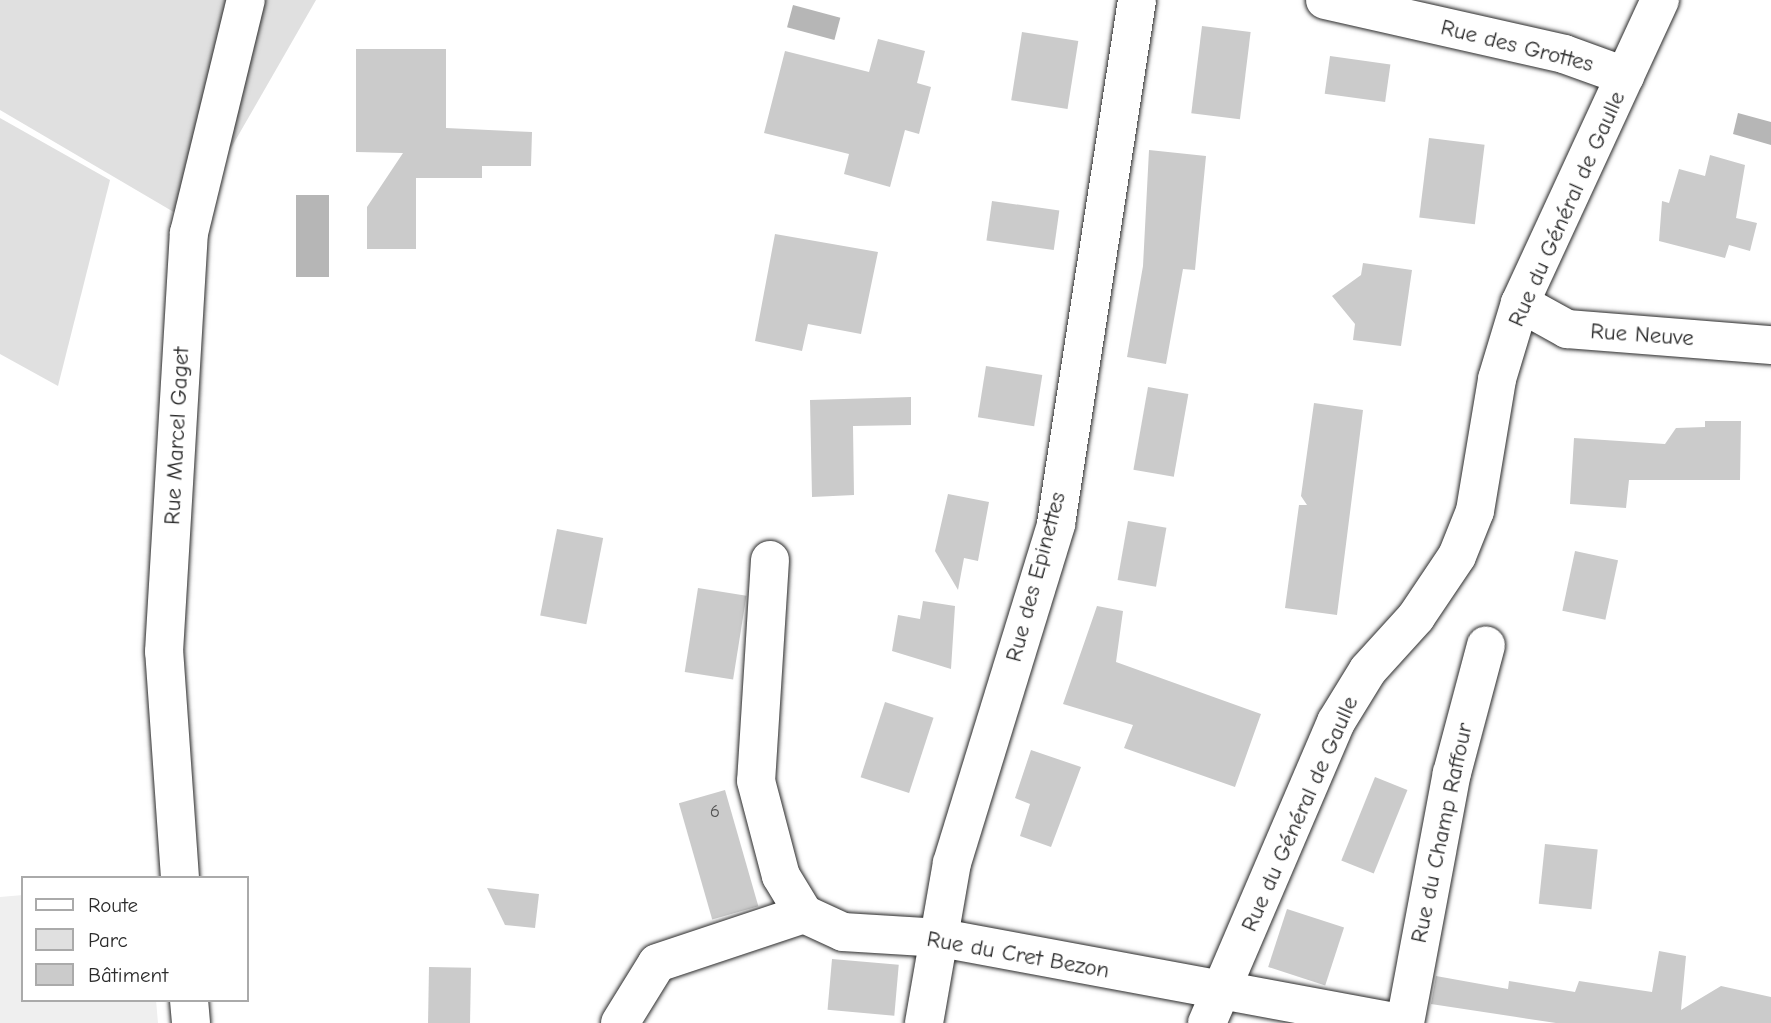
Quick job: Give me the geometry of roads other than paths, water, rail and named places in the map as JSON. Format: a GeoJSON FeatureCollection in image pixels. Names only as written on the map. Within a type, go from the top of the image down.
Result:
{"type":"FeatureCollection","features":[{"type":"Feature","properties":{"kind":"street","name":"Rue Marcel Gaget"},"geometry":{"type":"LineString","coordinates":[[180,876],[164,652],[189,233],[246,0]]}},
{"type":"Feature","properties":{"kind":"street","name":"Rue des Epinettes"},"geometry":{"type":"LineString","coordinates":[[924,1023],[952,863],[1056,524],[1137,0]]}},
{"type":"Feature","properties":{"kind":"street","name":"Rue des Grottes"},"geometry":{"type":"LineString","coordinates":[[1325,0],[1564,54],[1625,76]]}},
{"type":"Feature","properties":{"kind":"street","name":"Rue du Général de Gaulle"},"geometry":{"type":"LineString","coordinates":[[1214,1007],[1336,722],[1368,670],[1416,617],[1457,556],[1475,511],[1497,379],[1520,303],[1660,0]]}},
{"type":"Feature","properties":{"kind":"street","name":"Rue Neuve"},"geometry":{"type":"LineString","coordinates":[[1520,303],[1567,329],[1771,345]]}},
{"type":"Feature","properties":{"kind":"street"},"geometry":{"type":"LineString","coordinates":[[620,1023],[657,963],[804,914],[781,876],[756,780],[770,559]]}},
{"type":"Feature","properties":{"kind":"street","name":"Rue du Champ Raffour"},"geometry":{"type":"LineString","coordinates":[[1405,1023],[1452,773],[1486,645]]}},
{"type":"Feature","properties":{"kind":"street","name":"Rue du Cret Bezon"},"geometry":{"type":"LineString","coordinates":[[804,914],[843,932],[941,938],[1214,1007],[1398,1023]]}},
{"type":"Feature","properties":{"kind":"street"},"geometry":{"type":"LineString","coordinates":[[189,1002],[191,1023]]}}]}
